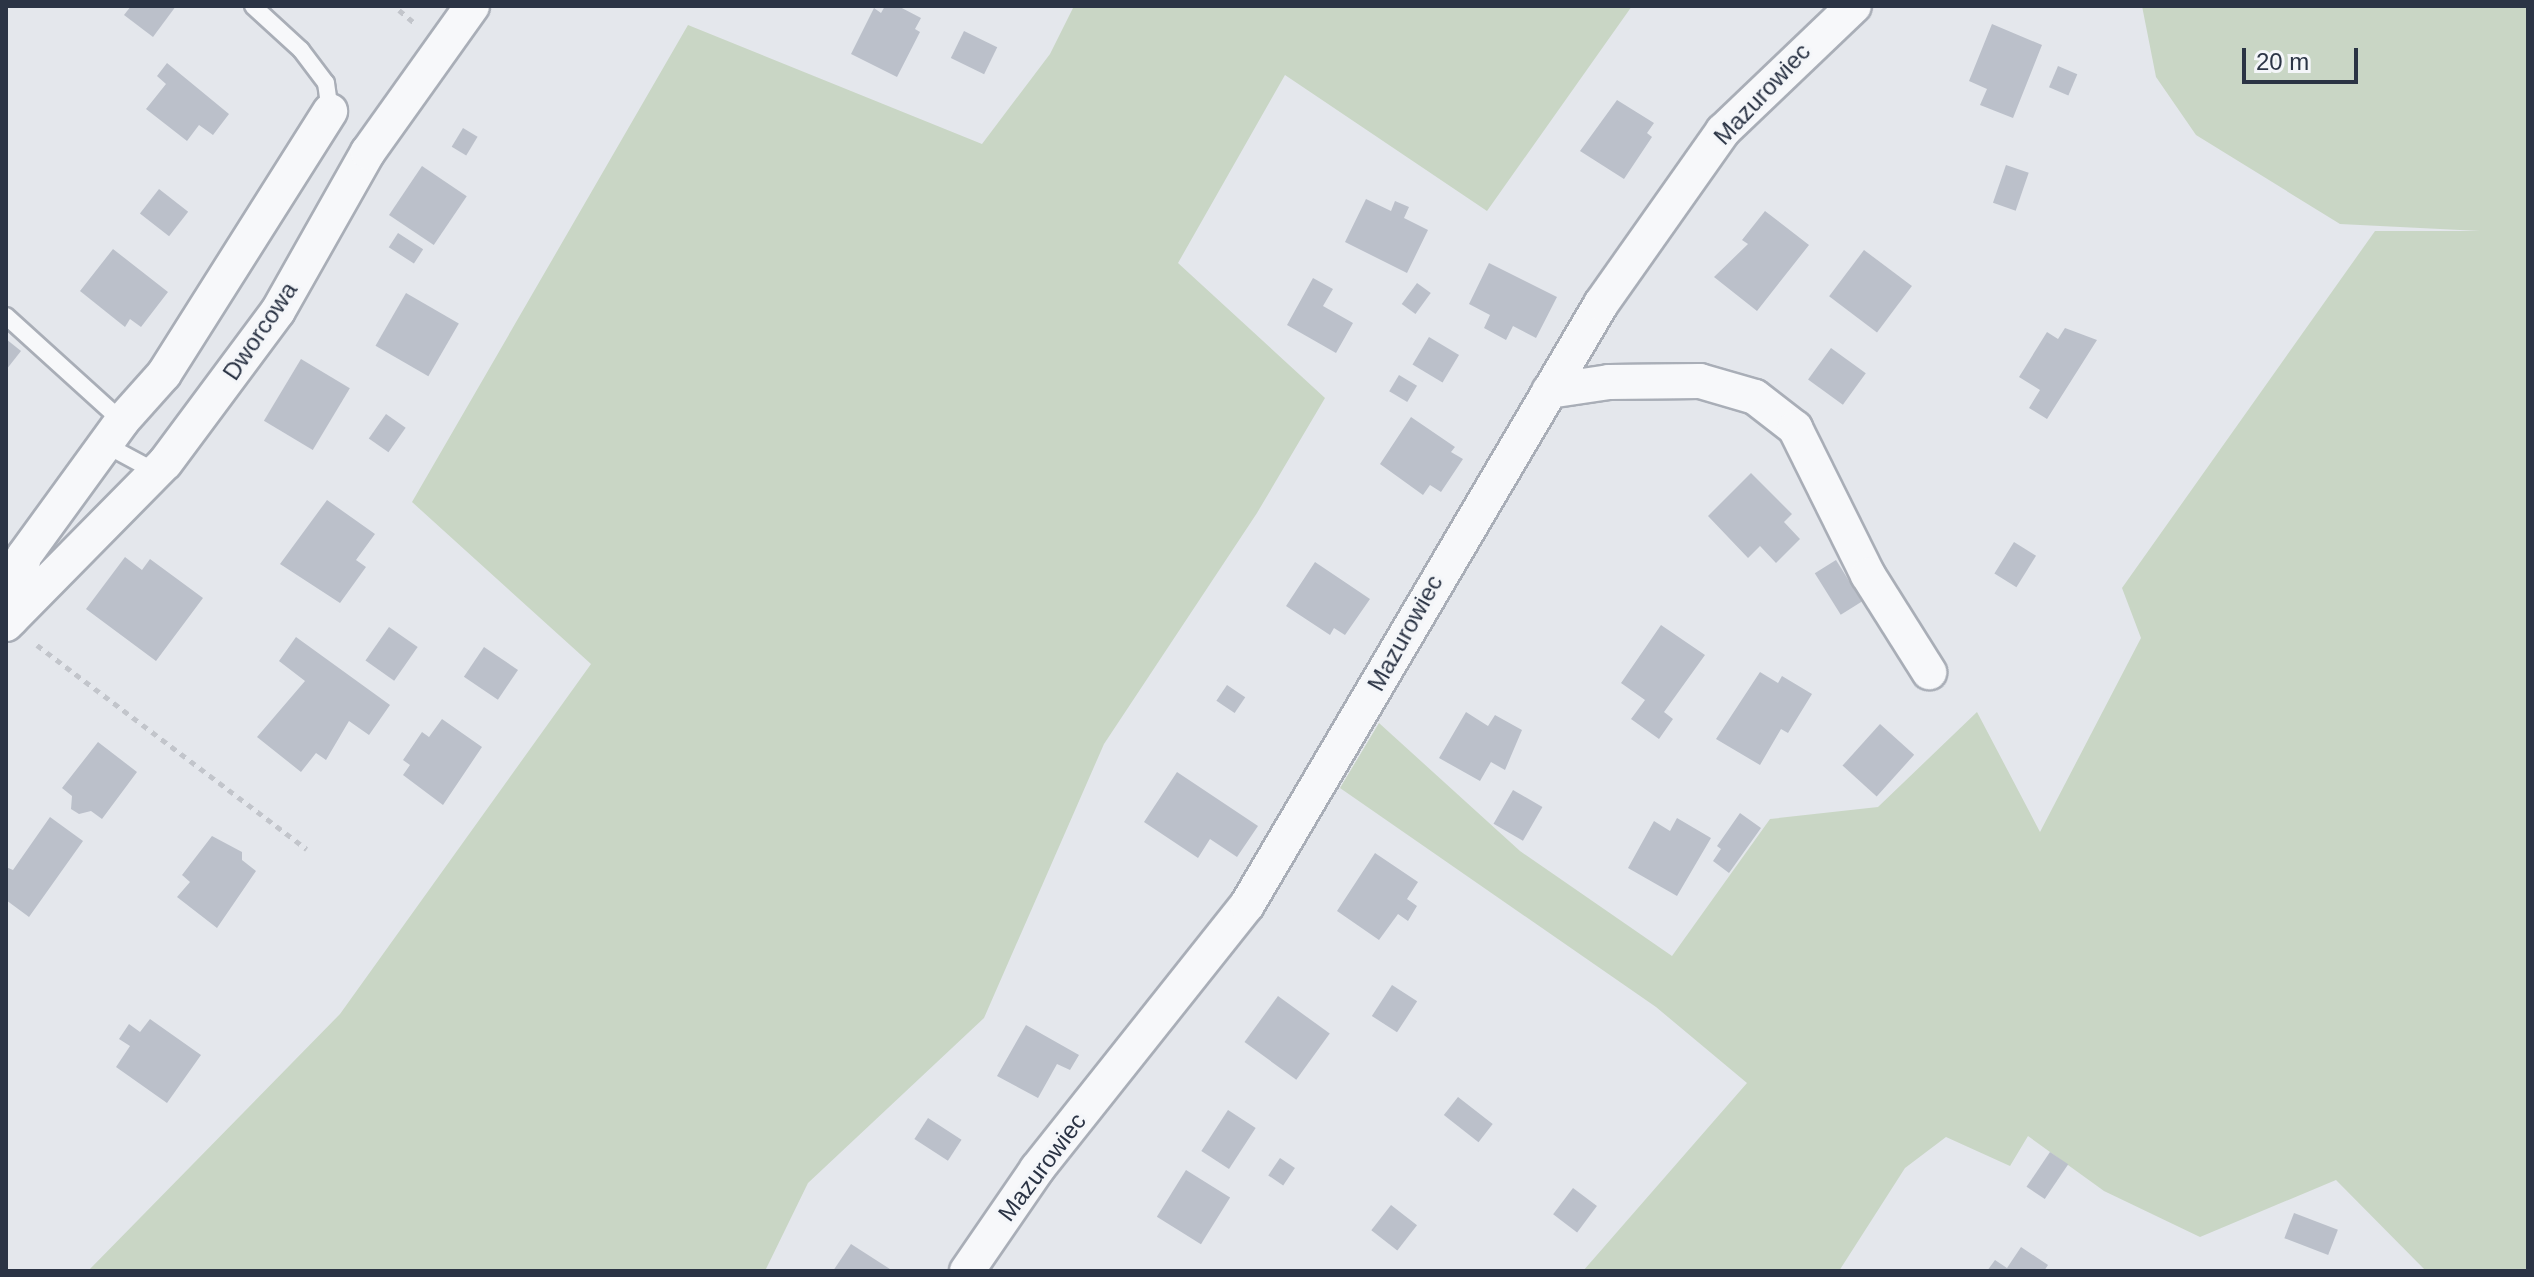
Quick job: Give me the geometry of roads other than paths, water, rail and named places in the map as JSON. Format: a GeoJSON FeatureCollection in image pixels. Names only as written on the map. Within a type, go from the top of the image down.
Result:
{"type":"FeatureCollection","features":[{"type":"Feature","properties":{"kind":"street","name":"Dworcowa"},"geometry":{"type":"LineString","coordinates":[[8,622],[156,472],[278,311],[368,152],[472,6]]}},
{"type":"Feature","properties":{"kind":"street","name":"Mazurowiec"},"geometry":{"type":"LineString","coordinates":[[967,1271],[1037,1169],[1247,905],[1601,304],[1723,131],[1854,6]]}},
{"type":"Feature","properties":{"kind":"street"},"geometry":{"type":"LineString","coordinates":[[8,622],[24,556],[164,374],[330,111]]}},
{"type":"Feature","properties":{"kind":"street"},"geometry":{"type":"LineString","coordinates":[[1549,391],[1609,382],[1700,381],[1755,397],[1795,428],[1868,575],[1929,672]]}},
{"type":"Feature","properties":{"kind":"lane"},"geometry":{"type":"LineString","coordinates":[[253,6],[301,50],[326,83],[330,111]]}},
{"type":"Feature","properties":{"kind":"lane"},"geometry":{"type":"LineString","coordinates":[[6,316],[115,434],[156,472]]}}]}
